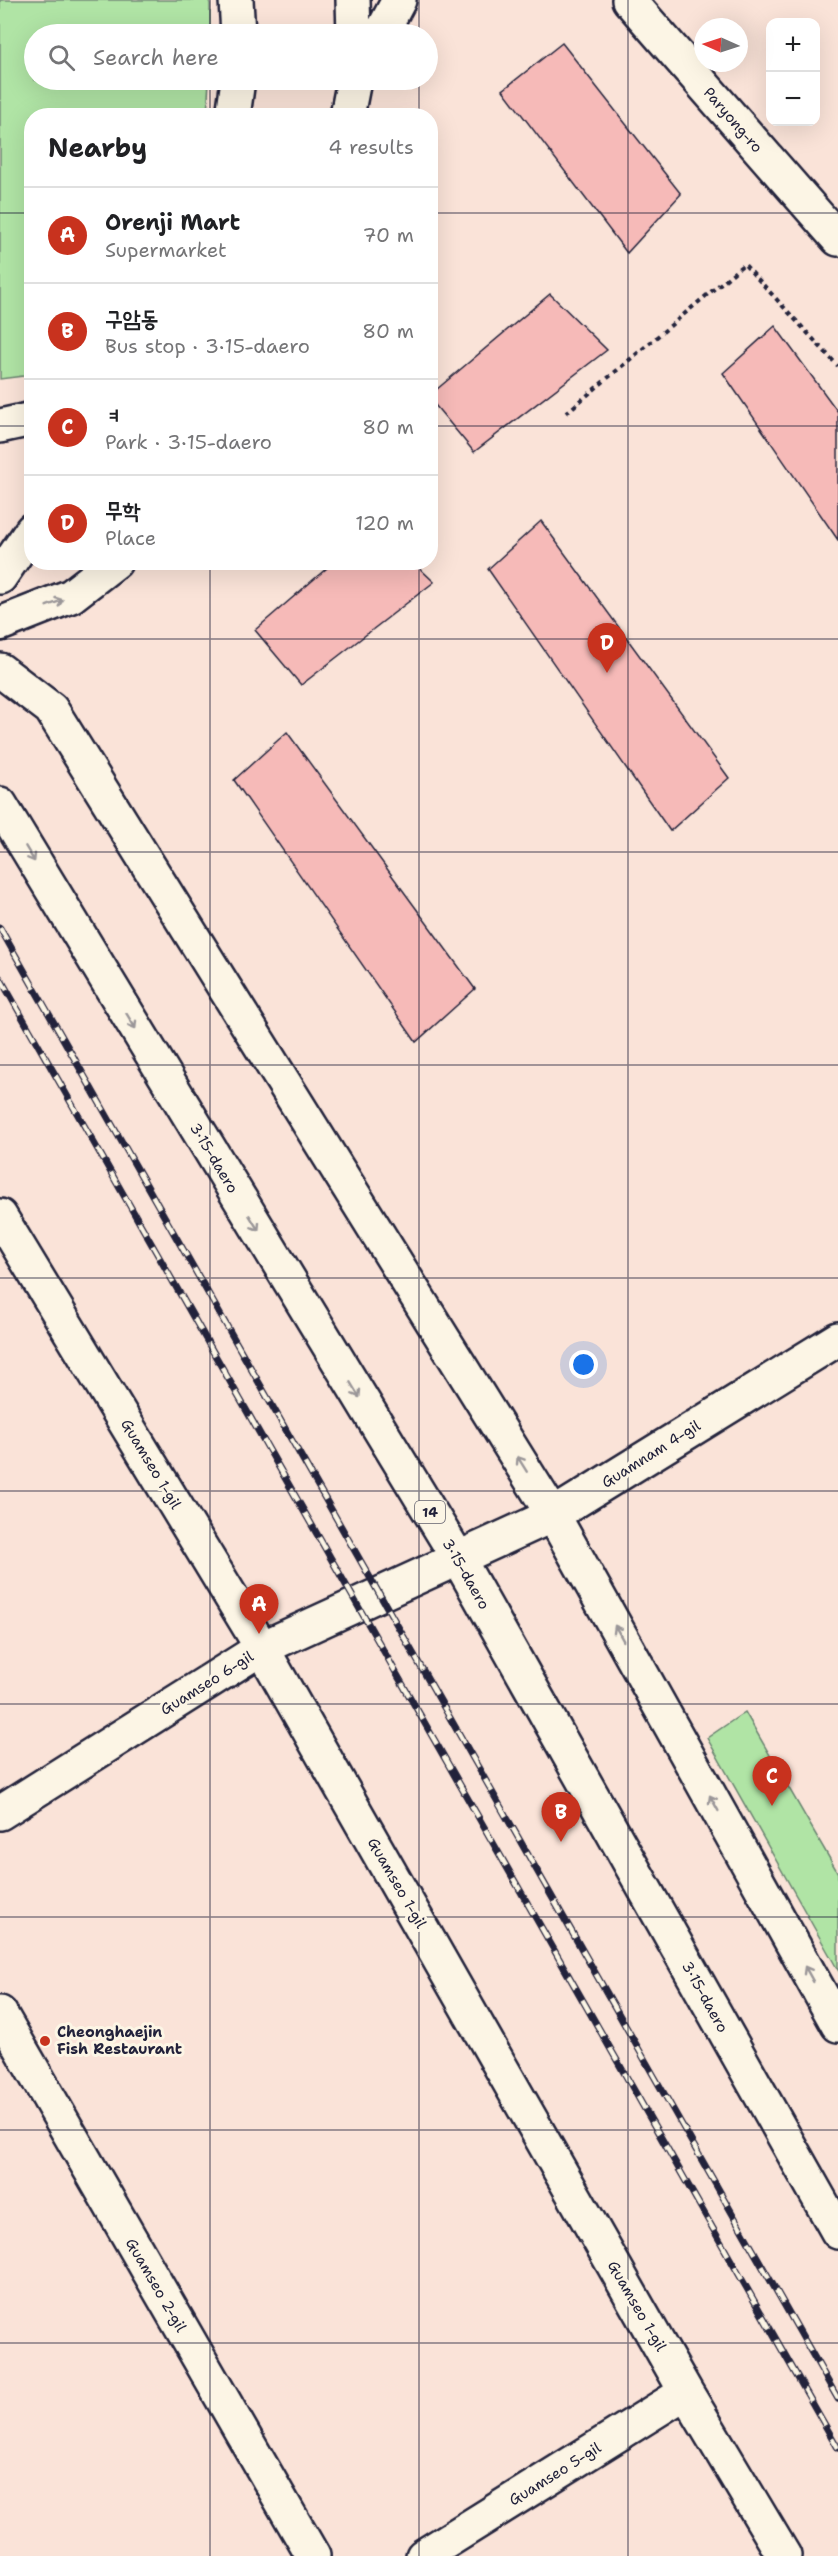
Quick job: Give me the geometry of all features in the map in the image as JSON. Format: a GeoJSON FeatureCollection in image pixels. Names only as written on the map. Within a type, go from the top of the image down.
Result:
{"type":"FeatureCollection","features":[{"type":"Feature","properties":{"kind":"main road"},"geometry":{"type":"LineString","coordinates":[[236,0],[237,24]]}},
{"type":"Feature","properties":{"kind":"main road"},"geometry":{"type":"LineString","coordinates":[[353,0],[354,24]]}},
{"type":"Feature","properties":{"kind":"main road"},"geometry":{"type":"LineString","coordinates":[[386,24],[399,0]]}},
{"type":"Feature","properties":{"kind":"main road","name":"Paryong-ro"},"geometry":{"type":"LineString","coordinates":[[628,0],[838,239]]}},
{"type":"Feature","properties":{"kind":"main road"},"geometry":{"type":"LineString","coordinates":[[234,108],[237,90]]}},
{"type":"Feature","properties":{"kind":"main road"},"geometry":{"type":"LineString","coordinates":[[349,108],[353,90]]}},
{"type":"Feature","properties":{"kind":"main road"},"geometry":{"type":"LineString","coordinates":[[0,426],[24,421]]}},
{"type":"Feature","properties":{"kind":"main road"},"geometry":{"type":"LineString","coordinates":[[0,577],[24,542]]}},
{"type":"Feature","properties":{"kind":"main road"},"geometry":{"type":"LineString","coordinates":[[0,624],[71,596],[105,570]]}},
{"type":"Feature","properties":{"kind":"main road"},"geometry":{"type":"LineString","coordinates":[[0,670],[51,709],[553,1515],[838,2025]]}},
{"type":"Feature","properties":{"kind":"main road","name":"3·15-daero"},"geometry":{"type":"LineString","coordinates":[[0,804],[458,1558],[838,2232]]}},
{"type":"Feature","properties":{"kind":"main road","name":"Guamseo 1-gil"},"geometry":{"type":"LineString","coordinates":[[0,1216],[262,1648],[686,2392],[784,2556]]}},
{"type":"Feature","properties":{"kind":"main road","name":"Guamnam 4-gil"},"geometry":{"type":"LineString","coordinates":[[458,1558],[553,1515],[838,1339]]}},
{"type":"Feature","properties":{"kind":"main road","name":"Guamseo 6-gil"},"geometry":{"type":"LineString","coordinates":[[0,1813],[262,1648],[458,1558]]}},
{"type":"Feature","properties":{"kind":"main road","name":"Guamseo 2-gil"},"geometry":{"type":"LineString","coordinates":[[0,2013],[313,2556]]}},
{"type":"Feature","properties":{"kind":"main road","name":"Guamseo 5-gil"},"geometry":{"type":"LineString","coordinates":[[423,2556],[686,2392]]}},
{"type":"Feature","properties":{"kind":"path"},"geometry":{"type":"LineString","coordinates":[[566,413],[744,264],[838,366]]}},
{"type":"Feature","properties":{"kind":"green space"},"geometry":{"type":"Polygon","coordinates":[[[0,0],[209,0],[210,24],[24,24],[24,90],[208,90],[207,108],[24,108],[24,376],[0,379],[0,0]]]}},
{"type":"Feature","properties":{"kind":"green space"},"geometry":{"type":"Polygon","coordinates":[[[745,1712],[838,1873],[838,1970],[707,1738],[745,1712]]]}},
{"type":"Feature","properties":{"kind":"building"},"geometry":{"type":"Polygon","coordinates":[[[562,43],[681,194],[627,253],[503,90],[562,43]]]}},
{"type":"Feature","properties":{"kind":"building"},"geometry":{"type":"Polygon","coordinates":[[[550,294],[607,350],[474,452],[438,409],[438,388],[550,294]]]}},
{"type":"Feature","properties":{"kind":"building"},"geometry":{"type":"Polygon","coordinates":[[[775,326],[838,412],[838,540],[723,373],[775,326]]]}},
{"type":"Feature","properties":{"kind":"building"},"geometry":{"type":"Polygon","coordinates":[[[541,521],[729,778],[670,831],[488,569],[541,521]]]}},
{"type":"Feature","properties":{"kind":"building"},"geometry":{"type":"Polygon","coordinates":[[[325,570],[421,570],[434,582],[301,685],[255,630],[325,570]]]}},
{"type":"Feature","properties":{"kind":"building"},"geometry":{"type":"Polygon","coordinates":[[[287,732],[475,989],[416,1042],[234,780],[287,732]]]}},
{"type":"Feature","properties":{"kind":"railway"},"geometry":{"type":"LineString","coordinates":[[0,928],[838,2399]]}},
{"type":"Feature","properties":{"kind":"railway"},"geometry":{"type":"LineString","coordinates":[[0,978],[838,2448]]}},
{"type":"Feature","properties":{"kind":"place","name":"무학"},"geometry":{"type":"Point","coordinates":[607,673]}},
{"type":"Feature","properties":{"kind":"place","name":"Orenji Mart"},"geometry":{"type":"Point","coordinates":[259,1634]}},
{"type":"Feature","properties":{"kind":"place","name":"ㅕ"},"geometry":{"type":"Point","coordinates":[772,1806]}},
{"type":"Feature","properties":{"kind":"place","name":"구암동"},"geometry":{"type":"Point","coordinates":[561,1842]}},
{"type":"Feature","properties":{"kind":"place","name":"Cheonghaejin Fish Restaurant"},"geometry":{"type":"Point","coordinates":[45,2041]}}]}
